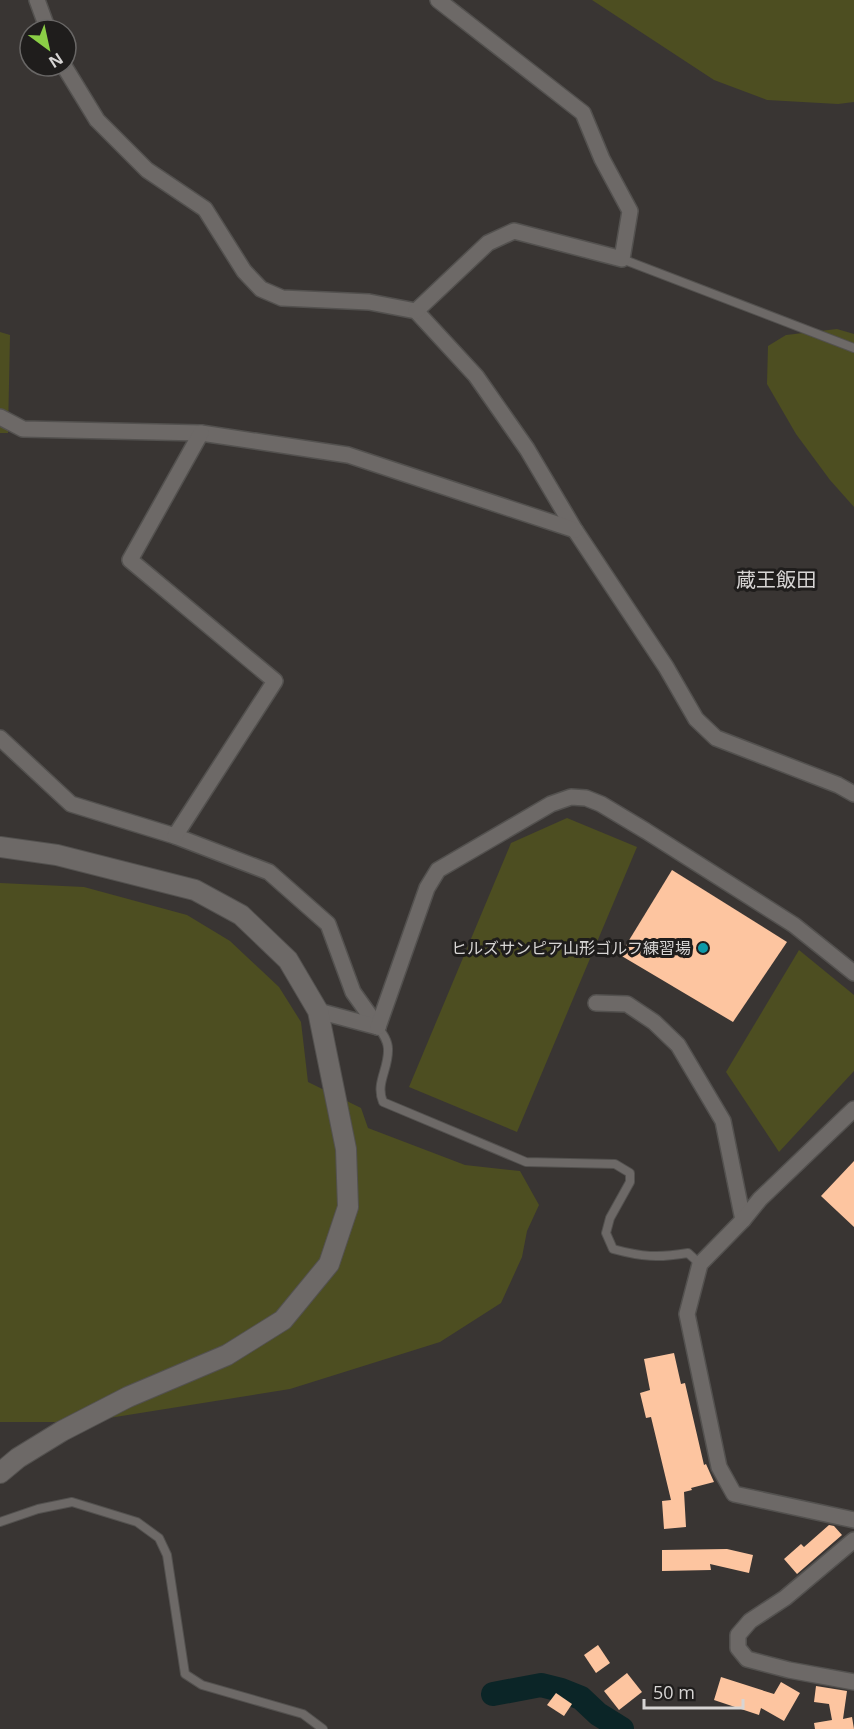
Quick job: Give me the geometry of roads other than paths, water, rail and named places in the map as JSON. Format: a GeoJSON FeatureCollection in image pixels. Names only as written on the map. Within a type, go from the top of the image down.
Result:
{"type":"FeatureCollection","features":[{"type":"Feature","properties":{"kind":"street"},"geometry":{"type":"LineString","coordinates":[[37,0],[44,18]]}},
{"type":"Feature","properties":{"kind":"street"},"geometry":{"type":"LineString","coordinates":[[416,311],[488,243],[514,231],[622,259],[630,211],[602,159],[583,113],[438,0]]}},
{"type":"Feature","properties":{"kind":"street"},"geometry":{"type":"LineString","coordinates":[[71,78],[97,120],[147,170],[205,209],[244,271],[261,289],[282,298],[369,302],[416,311],[476,376],[526,449],[574,530],[666,667],[696,719],[716,738],[838,785],[854,794]]}},
{"type":"Feature","properties":{"kind":"street"},"geometry":{"type":"LineString","coordinates":[[0,417],[23,429],[201,433],[348,455],[574,530]]}},
{"type":"Feature","properties":{"kind":"street"},"geometry":{"type":"LineString","coordinates":[[175,836],[275,681],[130,560],[201,433]]}},
{"type":"Feature","properties":{"kind":"street"},"geometry":{"type":"LineString","coordinates":[[0,738],[71,804],[175,836],[269,872],[328,924],[353,992],[378,1027]]}},
{"type":"Feature","properties":{"kind":"street"},"geometry":{"type":"LineString","coordinates":[[378,1027],[427,888],[438,870],[551,804],[572,797],[586,798],[601,804],[646,831],[794,925],[854,973]]}},
{"type":"Feature","properties":{"kind":"street"},"geometry":{"type":"LineString","coordinates":[[0,847],[57,855],[195,890],[241,915],[288,960],[318,1011],[346,1149],[348,1207],[329,1264],[283,1320],[227,1355],[128,1397],[62,1431],[18,1458],[0,1473]]}},
{"type":"Feature","properties":{"kind":"street"},"geometry":{"type":"LineString","coordinates":[[596,1003],[627,1004],[654,1022],[678,1045],[723,1121],[743,1220]]}},
{"type":"Feature","properties":{"kind":"street"},"geometry":{"type":"LineString","coordinates":[[318,1011],[378,1027]]}},
{"type":"Feature","properties":{"kind":"street"},"geometry":{"type":"LineString","coordinates":[[854,1108],[760,1199],[700,1264],[687,1314],[719,1467],[734,1494],[854,1520]]}},
{"type":"Feature","properties":{"kind":"street"},"geometry":{"type":"LineString","coordinates":[[854,1540],[785,1598],[750,1621],[738,1635],[738,1648],[747,1659],[789,1670],[854,1682]]}},
{"type":"Feature","properties":{"kind":"lane"},"geometry":{"type":"LineString","coordinates":[[622,259],[854,348]]}},
{"type":"Feature","properties":{"kind":"lane"},"geometry":{"type":"LineString","coordinates":[[378,1027],[386,1038],[388,1050],[379,1092],[383,1102],[526,1162],[615,1164],[630,1173],[630,1182],[610,1218],[606,1233],[614,1249],[641,1256],[688,1253],[700,1264]]}},
{"type":"Feature","properties":{"kind":"lane"},"geometry":{"type":"LineString","coordinates":[[0,1522],[38,1509],[72,1502],[137,1522],[159,1538],[167,1555],[185,1674],[202,1685],[303,1714],[323,1729]]}},
{"type":"Feature","properties":{"kind":"waterway"},"geometry":{"type":"LineString","coordinates":[[493,1694],[541,1685],[561,1690],[581,1698],[598,1714],[622,1729]]}},
{"type":"Feature","properties":{"kind":"place","name":"ヒルズサンピア山形ゴルフ練習場"},"geometry":{"type":"Point","coordinates":[703,948]}},
{"type":"Feature","properties":{"kind":"district","name":"蔵王飯田"},"geometry":{"type":"Point","coordinates":[776,580]}}]}
